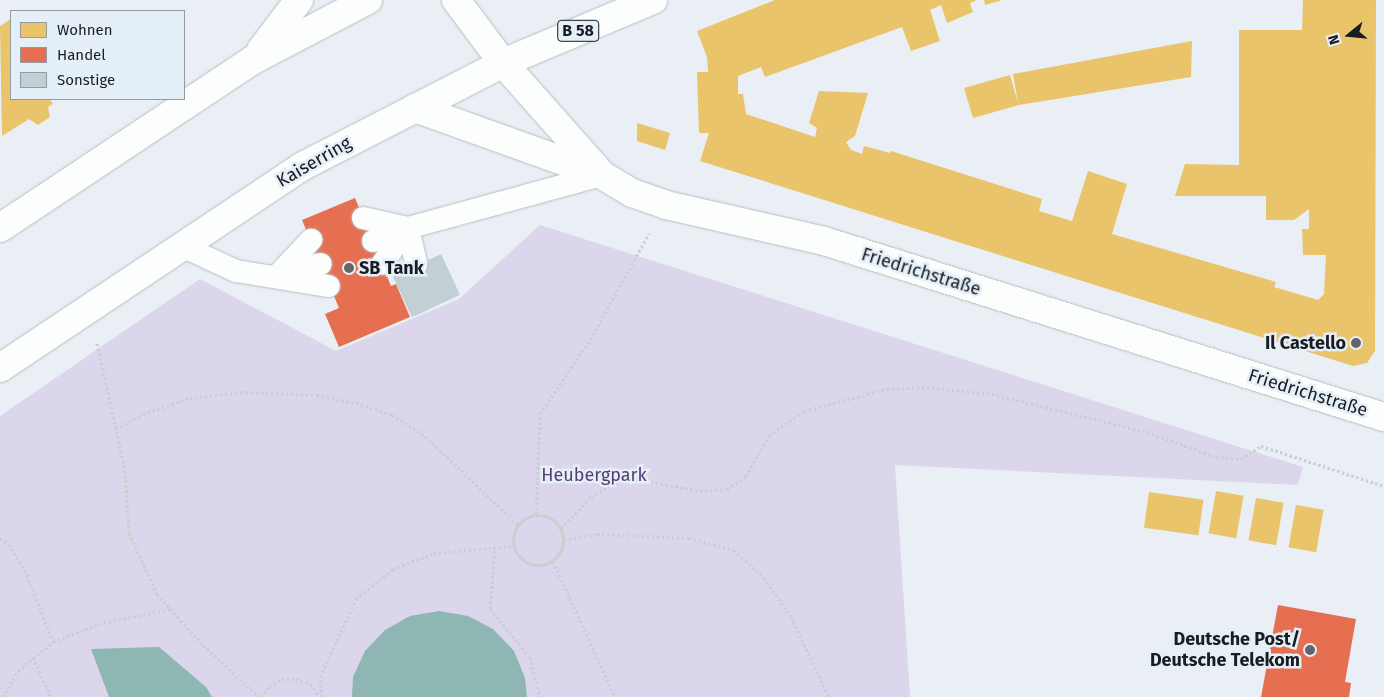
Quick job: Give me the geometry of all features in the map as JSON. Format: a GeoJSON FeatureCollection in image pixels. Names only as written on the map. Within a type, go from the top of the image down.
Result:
{"type":"FeatureCollection","features":[{"type":"Feature","properties":{"kind":"main road"},"geometry":{"type":"LineString","coordinates":[[253,60],[299,0]]}},
{"type":"Feature","properties":{"kind":"main road"},"geometry":{"type":"LineString","coordinates":[[0,228],[253,60],[368,0]]}},
{"type":"Feature","properties":{"kind":"main road","name":"Friedrichstraße"},"geometry":{"type":"LineString","coordinates":[[456,0],[503,63],[602,175],[632,194],[824,242],[1384,417]]}},
{"type":"Feature","properties":{"kind":"main road","name":"Kaiserring"},"geometry":{"type":"LineString","coordinates":[[0,368],[301,167],[503,63],[653,0]]}},
{"type":"Feature","properties":{"kind":"main road"},"geometry":{"type":"LineString","coordinates":[[415,108],[602,175]]}},
{"type":"Feature","properties":{"kind":"lane"},"geometry":{"type":"LineString","coordinates":[[373,241],[408,228],[602,175]]}},
{"type":"Feature","properties":{"kind":"lane"},"geometry":{"type":"LineString","coordinates":[[363,218],[408,228]]}},
{"type":"Feature","properties":{"kind":"lane"},"geometry":{"type":"LineString","coordinates":[[382,264],[408,228]]}},
{"type":"Feature","properties":{"kind":"lane"},"geometry":{"type":"LineString","coordinates":[[408,228],[416,264]]}},
{"type":"Feature","properties":{"kind":"lane"},"geometry":{"type":"LineString","coordinates":[[277,276],[311,240]]}},
{"type":"Feature","properties":{"kind":"lane"},"geometry":{"type":"LineString","coordinates":[[182,246],[236,271],[277,276],[329,286]]}},
{"type":"Feature","properties":{"kind":"lane"},"geometry":{"type":"LineString","coordinates":[[277,276],[320,264]]}},
{"type":"Feature","properties":{"kind":"path"},"geometry":{"type":"LineString","coordinates":[[536,514],[540,414],[593,336],[666,204]]}},
{"type":"Feature","properties":{"kind":"path"},"geometry":{"type":"LineString","coordinates":[[88,308],[125,470],[129,533],[157,594],[260,697],[275,683],[296,678],[310,684],[321,697]]}},
{"type":"Feature","properties":{"kind":"path"},"geometry":{"type":"LineString","coordinates":[[561,528],[591,497],[611,485],[631,478],[700,492],[727,489],[746,476],[770,436],[804,411],[887,389],[922,387],[992,394],[1147,432],[1216,457],[1241,459],[1261,446],[1384,486]]}},
{"type":"Feature","properties":{"kind":"path"},"geometry":{"type":"LineString","coordinates":[[116,429],[143,414],[190,398],[241,392],[317,395],[356,403],[392,415],[425,436],[518,525]]}},
{"type":"Feature","properties":{"kind":"path"},"geometry":{"type":"LineString","coordinates":[[536,514],[546,516],[561,528],[564,540],[561,552],[553,561],[542,566],[529,564],[519,557],[513,546],[518,525],[536,514]]}},
{"type":"Feature","properties":{"kind":"path"},"geometry":{"type":"LineString","coordinates":[[564,540],[597,534],[689,538],[734,550],[764,578],[790,617],[828,697]]}},
{"type":"Feature","properties":{"kind":"path"},"geometry":{"type":"LineString","coordinates":[[0,538],[9,544],[27,575],[53,642]]}},
{"type":"Feature","properties":{"kind":"path"},"geometry":{"type":"LineString","coordinates":[[321,697],[320,677],[356,599],[393,569],[434,553],[495,546],[513,546]]}},
{"type":"Feature","properties":{"kind":"path"},"geometry":{"type":"LineString","coordinates":[[495,546],[490,609],[530,657],[540,697]]}},
{"type":"Feature","properties":{"kind":"path"},"geometry":{"type":"LineString","coordinates":[[553,561],[615,697]]}},
{"type":"Feature","properties":{"kind":"path"},"geometry":{"type":"LineString","coordinates":[[3,697],[18,671],[53,642],[99,624],[170,608]]}},
{"type":"Feature","properties":{"kind":"path"},"geometry":{"type":"LineString","coordinates":[[33,657],[51,697]]}},
{"type":"Feature","properties":{"kind":"green space","name":"Heubergpark"},"geometry":{"type":"Polygon","coordinates":[[[540,225],[1303,467],[1298,485],[895,465],[910,697],[0,697],[0,416],[200,279],[336,351],[459,299],[540,225]]]}},
{"type":"Feature","properties":{"kind":"shaded area"},"geometry":{"type":"Polygon","coordinates":[[[439,611],[468,616],[493,629],[514,651],[525,678],[527,697],[352,697],[353,677],[365,651],[385,630],[410,616],[439,611]]]}},
{"type":"Feature","properties":{"kind":"shaded area"},"geometry":{"type":"Polygon","coordinates":[[[159,647],[206,687],[212,697],[109,697],[91,649],[159,647]]]}},
{"type":"Feature","properties":{"kind":"building: Wohnen"},"geometry":{"type":"Polygon","coordinates":[[[775,0],[977,0],[970,3],[973,12],[947,23],[941,5],[930,10],[940,41],[911,51],[902,27],[765,77],[761,67],[738,76],[738,94],[743,94],[746,114],[815,137],[817,128],[809,123],[819,91],[868,93],[855,136],[846,142],[851,150],[862,154],[864,146],[890,153],[891,151],[1042,199],[1039,211],[1072,221],[1088,171],[1127,184],[1112,234],[1276,282],[1274,287],[1318,300],[1324,294],[1326,255],[1303,255],[1302,229],[1309,229],[1309,209],[1294,220],[1266,220],[1266,196],[1175,196],[1185,164],[1239,165],[1239,30],[1302,30],[1303,0],[1376,0],[1375,351],[1367,363],[1353,366],[700,161],[709,133],[699,133],[697,72],[708,72],[707,57],[697,31],[775,0]]]}},
{"type":"Feature","properties":{"kind":"building: Wohnen"},"geometry":{"type":"Polygon","coordinates":[[[984,0],[1002,0],[985,5],[984,0]]]}},
{"type":"Feature","properties":{"kind":"building: Wohnen"},"geometry":{"type":"Polygon","coordinates":[[[10,20],[10,100],[50,100],[53,104],[48,107],[50,117],[38,125],[29,119],[2,136],[0,26],[10,20]]]}},
{"type":"Feature","properties":{"kind":"building: Wohnen"},"geometry":{"type":"Polygon","coordinates":[[[1192,41],[1191,77],[1019,105],[973,118],[964,88],[1010,75],[1018,103],[1013,74],[1192,41]]]}},
{"type":"Feature","properties":{"kind":"building: Wohnen"},"geometry":{"type":"Polygon","coordinates":[[[637,123],[670,133],[665,150],[637,141],[637,123]]]}},
{"type":"Feature","properties":{"kind":"building: Wohnen"},"geometry":{"type":"Polygon","coordinates":[[[1216,491],[1244,496],[1236,538],[1209,533],[1216,491]]]}},
{"type":"Feature","properties":{"kind":"building: Wohnen"},"geometry":{"type":"Polygon","coordinates":[[[1149,492],[1203,500],[1198,535],[1144,528],[1149,492]]]}},
{"type":"Feature","properties":{"kind":"building: Wohnen"},"geometry":{"type":"Polygon","coordinates":[[[1256,498],[1284,503],[1276,545],[1249,540],[1256,498]]]}},
{"type":"Feature","properties":{"kind":"building: Wohnen"},"geometry":{"type":"Polygon","coordinates":[[[1296,505],[1324,510],[1316,552],[1289,547],[1296,505]]]}},
{"type":"Feature","properties":{"kind":"building: Handel"},"geometry":{"type":"Polygon","coordinates":[[[355,198],[391,286],[396,284],[410,317],[339,347],[325,314],[339,308],[302,220],[355,198]]]}},
{"type":"Feature","properties":{"kind":"building: Handel","name":"Deutsche Post/ Deutsche Telekom"},"geometry":{"type":"Polygon","coordinates":[[[1278,605],[1356,619],[1345,682],[1351,683],[1349,697],[1261,697],[1278,605]]]}},
{"type":"Feature","properties":{"kind":"building: Sonstige"},"geometry":{"type":"Polygon","coordinates":[[[441,254],[460,295],[412,317],[393,276],[441,254]]]}},
{"type":"Feature","properties":{"kind":"place","name":"SB Tank"},"geometry":{"type":"Point","coordinates":[349,268]}},
{"type":"Feature","properties":{"kind":"place","name":"Il Castello"},"geometry":{"type":"Point","coordinates":[1356,343]}},
{"type":"Feature","properties":{"kind":"place","name":"Deutsche Post/ Deutsche Telekom"},"geometry":{"type":"Point","coordinates":[1310,650]}}]}
